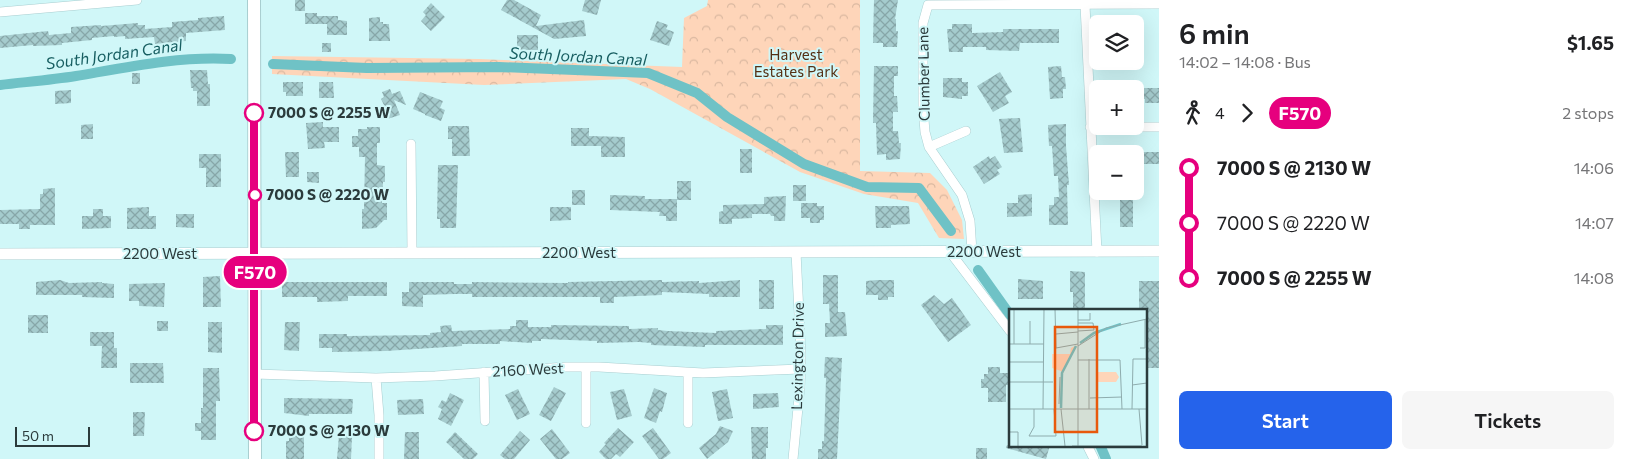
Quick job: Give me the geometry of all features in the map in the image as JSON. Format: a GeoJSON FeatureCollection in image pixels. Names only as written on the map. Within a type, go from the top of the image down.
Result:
{"type":"FeatureCollection","features":[{"type":"Feature","properties":{"kind":"main road"},"geometry":{"type":"LineString","coordinates":[[254,0],[254,459]]}},
{"type":"Feature","properties":{"kind":"street"},"geometry":{"type":"LineString","coordinates":[[0,12],[94,2],[136,0]]}},
{"type":"Feature","properties":{"kind":"street"},"geometry":{"type":"LineString","coordinates":[[1089,103],[1085,5],[1159,4]]}},
{"type":"Feature","properties":{"kind":"street","name":"Clumber Lane"},"geometry":{"type":"LineString","coordinates":[[972,252],[970,221],[962,194],[929,147],[925,132],[923,107],[923,22],[928,5],[1085,5]]}},
{"type":"Feature","properties":{"kind":"street"},"geometry":{"type":"LineString","coordinates":[[1144,127],[1159,127]]}},
{"type":"Feature","properties":{"kind":"street"},"geometry":{"type":"LineString","coordinates":[[929,147],[966,131]]}},
{"type":"Feature","properties":{"kind":"street"},"geometry":{"type":"LineString","coordinates":[[1090,135],[1097,252]]}},
{"type":"Feature","properties":{"kind":"street"},"geometry":{"type":"LineString","coordinates":[[411,144],[412,253]]}},
{"type":"Feature","properties":{"kind":"street","name":"2200 West"},"geometry":{"type":"LineString","coordinates":[[0,254],[1159,251]]}},
{"type":"Feature","properties":{"kind":"street","name":"Lexington Drive"},"geometry":{"type":"LineString","coordinates":[[793,459],[801,369],[796,252]]}},
{"type":"Feature","properties":{"kind":"street"},"geometry":{"type":"LineString","coordinates":[[950,252],[1009,330]]}},
{"type":"Feature","properties":{"kind":"street"},"geometry":{"type":"LineString","coordinates":[[586,367],[586,423]]}},
{"type":"Feature","properties":{"kind":"street","name":"2160 West"},"geometry":{"type":"LineString","coordinates":[[255,374],[376,378],[586,367],[688,373],[801,369]]}},
{"type":"Feature","properties":{"kind":"street"},"geometry":{"type":"LineString","coordinates":[[484,372],[485,421]]}},
{"type":"Feature","properties":{"kind":"street"},"geometry":{"type":"LineString","coordinates":[[688,373],[688,423]]}},
{"type":"Feature","properties":{"kind":"street"},"geometry":{"type":"LineString","coordinates":[[376,378],[379,415],[378,459]]}},
{"type":"Feature","properties":{"kind":"street"},"geometry":{"type":"LineString","coordinates":[[1088,446],[1094,459]]}},
{"type":"Feature","properties":{"kind":"green space","name":"Harvest Estates Park"},"geometry":{"type":"Polygon","coordinates":[[[708,0],[860,0],[860,171],[930,173],[947,190],[962,220],[964,239],[939,238],[918,203],[864,194],[800,172],[650,89],[626,79],[484,85],[272,74],[272,56],[479,59],[682,67],[684,18],[707,6],[708,0]]]}},
{"type":"Feature","properties":{"kind":"building"},"geometry":{"type":"Polygon","coordinates":[[[295,0],[305,0],[305,11],[295,11],[295,0]]]}},
{"type":"Feature","properties":{"kind":"building"},"geometry":{"type":"Polygon","coordinates":[[[507,0],[514,0],[541,15],[536,26],[584,20],[586,36],[554,39],[501,10],[507,0]]]}},
{"type":"Feature","properties":{"kind":"building"},"geometry":{"type":"Polygon","coordinates":[[[585,0],[601,0],[597,15],[582,11],[585,0]]]}},
{"type":"Feature","properties":{"kind":"building"},"geometry":{"type":"Polygon","coordinates":[[[874,0],[898,0],[895,19],[896,31],[898,31],[897,47],[883,47],[883,43],[873,43],[874,0]]]}},
{"type":"Feature","properties":{"kind":"building"},"geometry":{"type":"Polygon","coordinates":[[[431,3],[445,17],[431,31],[421,21],[426,15],[423,12],[431,3]]]}},
{"type":"Feature","properties":{"kind":"building"},"geometry":{"type":"Polygon","coordinates":[[[305,13],[317,13],[317,16],[338,16],[338,20],[347,21],[347,35],[327,35],[327,24],[305,24],[305,13]]]}},
{"type":"Feature","properties":{"kind":"building"},"geometry":{"type":"Polygon","coordinates":[[[224,16],[225,30],[186,33],[186,41],[155,44],[154,37],[125,39],[125,36],[114,36],[62,43],[62,45],[0,48],[0,36],[48,31],[49,35],[71,33],[71,27],[138,23],[138,25],[145,25],[145,29],[172,27],[172,22],[224,16]]]}},
{"type":"Feature","properties":{"kind":"building"},"geometry":{"type":"Polygon","coordinates":[[[380,17],[380,22],[389,24],[390,41],[369,41],[369,18],[380,17]]]}},
{"type":"Feature","properties":{"kind":"building"},"geometry":{"type":"Polygon","coordinates":[[[657,21],[668,25],[666,29],[674,32],[669,46],[650,40],[657,21]]]}},
{"type":"Feature","properties":{"kind":"building"},"geometry":{"type":"Polygon","coordinates":[[[952,24],[972,24],[972,33],[1003,32],[1003,29],[1059,29],[1059,43],[1020,43],[1019,51],[986,50],[986,47],[963,47],[963,52],[949,52],[947,29],[952,29],[952,24]]]}},
{"type":"Feature","properties":{"kind":"building"},"geometry":{"type":"Polygon","coordinates":[[[517,35],[538,35],[538,50],[517,50],[517,35]]]}},
{"type":"Feature","properties":{"kind":"building"},"geometry":{"type":"Polygon","coordinates":[[[322,43],[331,43],[331,52],[322,52],[322,43]]]}},
{"type":"Feature","properties":{"kind":"building"},"geometry":{"type":"Polygon","coordinates":[[[874,66],[898,66],[898,76],[894,76],[894,96],[897,96],[898,112],[893,112],[893,131],[898,131],[899,143],[901,143],[900,159],[886,160],[886,154],[877,155],[876,123],[873,123],[874,66]]]}},
{"type":"Feature","properties":{"kind":"building"},"geometry":{"type":"Polygon","coordinates":[[[1061,66],[1062,77],[1065,77],[1066,89],[1063,89],[1063,98],[1050,99],[1048,67],[1061,66]]]}},
{"type":"Feature","properties":{"kind":"building"},"geometry":{"type":"Polygon","coordinates":[[[190,70],[207,70],[208,84],[210,84],[210,106],[197,106],[197,91],[193,91],[193,88],[191,88],[190,70]]]}},
{"type":"Feature","properties":{"kind":"building"},"geometry":{"type":"Polygon","coordinates":[[[1000,72],[1012,92],[1005,96],[1009,103],[993,112],[977,86],[1000,72]]]}},
{"type":"Feature","properties":{"kind":"building"},"geometry":{"type":"Polygon","coordinates":[[[132,73],[140,73],[140,84],[132,84],[132,73]]]}},
{"type":"Feature","properties":{"kind":"building"},"geometry":{"type":"Polygon","coordinates":[[[943,78],[962,78],[962,82],[968,82],[968,96],[962,96],[962,99],[943,97],[943,78]]]}},
{"type":"Feature","properties":{"kind":"building"},"geometry":{"type":"Polygon","coordinates":[[[283,82],[303,82],[303,96],[286,96],[286,92],[283,92],[283,82]]]}},
{"type":"Feature","properties":{"kind":"building"},"geometry":{"type":"Polygon","coordinates":[[[319,82],[333,82],[334,98],[319,98],[319,82]]]}},
{"type":"Feature","properties":{"kind":"building"},"geometry":{"type":"Polygon","coordinates":[[[1144,88],[1159,88],[1159,103],[1145,103],[1144,88]]]}},
{"type":"Feature","properties":{"kind":"building"},"geometry":{"type":"Polygon","coordinates":[[[390,89],[392,94],[400,91],[406,105],[394,100],[400,115],[384,120],[379,107],[384,105],[381,99],[384,97],[382,92],[390,89]]]}},
{"type":"Feature","properties":{"kind":"building"},"geometry":{"type":"Polygon","coordinates":[[[71,90],[71,103],[55,104],[55,91],[71,90]]]}},
{"type":"Feature","properties":{"kind":"building"},"geometry":{"type":"Polygon","coordinates":[[[420,92],[443,101],[440,108],[445,110],[441,121],[413,109],[420,92]]]}},
{"type":"Feature","properties":{"kind":"building"},"geometry":{"type":"Polygon","coordinates":[[[1020,118],[1023,152],[1004,153],[999,119],[1020,118]]]}},
{"type":"Feature","properties":{"kind":"building"},"geometry":{"type":"Polygon","coordinates":[[[323,122],[323,127],[339,127],[339,142],[324,142],[325,148],[308,149],[306,123],[323,122]]]}},
{"type":"Feature","properties":{"kind":"building"},"geometry":{"type":"Polygon","coordinates":[[[93,124],[93,139],[81,139],[81,125],[93,124]]]}},
{"type":"Feature","properties":{"kind":"building"},"geometry":{"type":"Polygon","coordinates":[[[1066,124],[1069,185],[1067,185],[1068,225],[1049,225],[1049,205],[1054,205],[1054,197],[1059,197],[1058,176],[1054,176],[1052,146],[1049,146],[1048,125],[1066,124]]]}},
{"type":"Feature","properties":{"kind":"building"},"geometry":{"type":"Polygon","coordinates":[[[448,126],[469,126],[470,156],[452,156],[452,139],[448,139],[448,126]]]}},
{"type":"Feature","properties":{"kind":"building"},"geometry":{"type":"Polygon","coordinates":[[[367,127],[380,127],[380,143],[377,143],[377,165],[385,166],[382,203],[387,203],[387,220],[384,220],[376,228],[362,229],[365,157],[359,157],[359,147],[352,147],[352,136],[358,136],[358,129],[367,129],[367,127]]]}},
{"type":"Feature","properties":{"kind":"building"},"geometry":{"type":"Polygon","coordinates":[[[571,128],[589,128],[589,136],[625,137],[625,157],[601,157],[601,146],[571,146],[571,128]]]}},
{"type":"Feature","properties":{"kind":"building"},"geometry":{"type":"Polygon","coordinates":[[[740,149],[752,149],[752,173],[740,173],[740,149]]]}},
{"type":"Feature","properties":{"kind":"building"},"geometry":{"type":"Polygon","coordinates":[[[285,152],[299,152],[299,177],[286,177],[285,152]]]}},
{"type":"Feature","properties":{"kind":"building"},"geometry":{"type":"Polygon","coordinates":[[[1144,152],[1159,152],[1159,164],[1144,164],[1144,152]]]}},
{"type":"Feature","properties":{"kind":"building"},"geometry":{"type":"Polygon","coordinates":[[[199,154],[221,154],[221,187],[206,187],[206,168],[199,168],[199,154]]]}},
{"type":"Feature","properties":{"kind":"building"},"geometry":{"type":"Polygon","coordinates":[[[989,156],[990,159],[995,156],[1002,167],[997,170],[1000,174],[984,184],[973,167],[989,156]]]}},
{"type":"Feature","properties":{"kind":"building"},"geometry":{"type":"Polygon","coordinates":[[[438,165],[458,165],[456,228],[440,228],[440,219],[437,219],[438,165]]]}},
{"type":"Feature","properties":{"kind":"building"},"geometry":{"type":"Polygon","coordinates":[[[307,172],[319,172],[319,183],[307,182],[307,172]]]}},
{"type":"Feature","properties":{"kind":"building"},"geometry":{"type":"Polygon","coordinates":[[[677,181],[691,181],[691,200],[677,200],[677,221],[666,221],[666,216],[659,216],[660,212],[610,210],[610,195],[645,196],[645,199],[677,199],[677,181]]]}},
{"type":"Feature","properties":{"kind":"building"},"geometry":{"type":"Polygon","coordinates":[[[793,185],[806,185],[806,201],[793,201],[793,185]]]}},
{"type":"Feature","properties":{"kind":"building"},"geometry":{"type":"Polygon","coordinates":[[[55,188],[55,225],[30,225],[30,229],[19,229],[19,224],[0,224],[0,210],[40,209],[40,194],[43,194],[43,189],[55,188]]]}},
{"type":"Feature","properties":{"kind":"building"},"geometry":{"type":"Polygon","coordinates":[[[572,190],[585,190],[585,205],[572,205],[572,190]]]}},
{"type":"Feature","properties":{"kind":"building"},"geometry":{"type":"Polygon","coordinates":[[[1032,194],[1032,216],[1007,217],[1007,203],[1018,203],[1018,195],[1032,194]]]}},
{"type":"Feature","properties":{"kind":"building"},"geometry":{"type":"Polygon","coordinates":[[[786,196],[785,221],[774,221],[774,216],[770,214],[752,214],[752,218],[732,219],[732,224],[719,224],[719,212],[723,211],[723,205],[764,204],[764,197],[786,196]]]}},
{"type":"Feature","properties":{"kind":"building"},"geometry":{"type":"Polygon","coordinates":[[[1120,200],[1133,200],[1133,227],[1120,227],[1120,200]]]}},
{"type":"Feature","properties":{"kind":"building"},"geometry":{"type":"Polygon","coordinates":[[[801,203],[817,203],[817,206],[824,206],[824,220],[820,220],[820,223],[810,223],[810,218],[801,218],[801,203]]]}},
{"type":"Feature","properties":{"kind":"building"},"geometry":{"type":"Polygon","coordinates":[[[875,206],[909,206],[910,224],[891,225],[891,228],[876,228],[875,206]]]}},
{"type":"Feature","properties":{"kind":"building"},"geometry":{"type":"Polygon","coordinates":[[[149,207],[149,216],[156,216],[156,229],[127,229],[127,208],[149,207]]]}},
{"type":"Feature","properties":{"kind":"building"},"geometry":{"type":"Polygon","coordinates":[[[550,207],[571,207],[571,220],[550,221],[550,207]]]}},
{"type":"Feature","properties":{"kind":"building"},"geometry":{"type":"Polygon","coordinates":[[[93,209],[103,209],[103,216],[111,216],[111,228],[82,229],[82,216],[93,216],[93,209]]]}},
{"type":"Feature","properties":{"kind":"building"},"geometry":{"type":"Polygon","coordinates":[[[176,214],[194,214],[194,228],[176,227],[176,214]]]}},
{"type":"Feature","properties":{"kind":"building"},"geometry":{"type":"Polygon","coordinates":[[[1070,271],[1085,272],[1085,309],[1073,309],[1073,292],[1070,292],[1070,271]]]}},
{"type":"Feature","properties":{"kind":"building"},"geometry":{"type":"Polygon","coordinates":[[[823,275],[838,275],[838,312],[845,312],[847,336],[825,337],[825,323],[830,323],[829,304],[823,304],[823,275]]]}},
{"type":"Feature","properties":{"kind":"building"},"geometry":{"type":"Polygon","coordinates":[[[220,276],[221,307],[203,307],[203,277],[220,276]]]}},
{"type":"Feature","properties":{"kind":"building"},"geometry":{"type":"Polygon","coordinates":[[[1018,279],[1043,281],[1043,299],[1018,299],[1018,279]]]}},
{"type":"Feature","properties":{"kind":"building"},"geometry":{"type":"Polygon","coordinates":[[[60,280],[69,283],[102,282],[114,284],[114,298],[82,297],[82,295],[36,295],[36,282],[60,280]]]}},
{"type":"Feature","properties":{"kind":"building"},"geometry":{"type":"Polygon","coordinates":[[[662,280],[662,282],[699,281],[699,283],[740,280],[740,297],[709,297],[709,294],[662,292],[662,295],[614,297],[614,303],[600,303],[600,297],[472,297],[472,294],[455,294],[423,295],[423,307],[402,306],[402,292],[409,292],[409,282],[472,284],[472,282],[568,283],[662,280]]]}},
{"type":"Feature","properties":{"kind":"building"},"geometry":{"type":"Polygon","coordinates":[[[759,280],[774,280],[774,309],[759,309],[759,280]]]}},
{"type":"Feature","properties":{"kind":"building"},"geometry":{"type":"Polygon","coordinates":[[[894,280],[894,297],[888,297],[888,300],[878,300],[878,295],[866,295],[866,281],[894,280]]]}},
{"type":"Feature","properties":{"kind":"building"},"geometry":{"type":"Polygon","coordinates":[[[1139,281],[1159,281],[1159,368],[1146,368],[1146,309],[1139,309],[1139,281]]]}},
{"type":"Feature","properties":{"kind":"building"},"geometry":{"type":"Polygon","coordinates":[[[282,282],[387,282],[387,296],[348,296],[348,301],[317,302],[317,297],[282,297],[282,282]]]}},
{"type":"Feature","properties":{"kind":"building"},"geometry":{"type":"Polygon","coordinates":[[[165,283],[164,307],[139,306],[139,301],[129,301],[129,284],[165,283]]]}},
{"type":"Feature","properties":{"kind":"building"},"geometry":{"type":"Polygon","coordinates":[[[934,295],[944,304],[952,298],[971,325],[948,342],[921,305],[934,295]]]}},
{"type":"Feature","properties":{"kind":"building"},"geometry":{"type":"Polygon","coordinates":[[[28,315],[48,315],[48,333],[28,333],[28,315]]]}},
{"type":"Feature","properties":{"kind":"building"},"geometry":{"type":"Polygon","coordinates":[[[516,320],[528,320],[528,327],[551,327],[551,325],[629,326],[629,329],[658,328],[658,330],[668,331],[716,333],[716,331],[766,329],[766,325],[783,325],[783,345],[705,345],[705,347],[651,345],[651,343],[639,342],[597,343],[597,341],[541,339],[541,341],[532,341],[532,343],[500,341],[500,344],[462,344],[462,346],[386,351],[332,352],[332,348],[319,348],[319,334],[347,334],[347,336],[430,335],[430,333],[441,332],[440,326],[451,325],[452,331],[510,329],[510,326],[516,326],[516,320]]]}},
{"type":"Feature","properties":{"kind":"building"},"geometry":{"type":"Polygon","coordinates":[[[157,321],[168,321],[168,331],[157,331],[157,321]]]}},
{"type":"Feature","properties":{"kind":"building"},"geometry":{"type":"Polygon","coordinates":[[[208,322],[222,322],[222,353],[208,352],[208,322]]]}},
{"type":"Feature","properties":{"kind":"building"},"geometry":{"type":"Polygon","coordinates":[[[285,322],[300,322],[299,351],[284,350],[285,322]]]}},
{"type":"Feature","properties":{"kind":"building"},"geometry":{"type":"Polygon","coordinates":[[[90,332],[114,332],[114,348],[117,348],[117,368],[101,368],[102,346],[90,346],[90,332]]]}},
{"type":"Feature","properties":{"kind":"building"},"geometry":{"type":"Polygon","coordinates":[[[825,357],[842,358],[837,459],[818,459],[818,449],[822,449],[822,441],[824,441],[825,357]]]}},
{"type":"Feature","properties":{"kind":"building"},"geometry":{"type":"Polygon","coordinates":[[[130,363],[163,363],[164,383],[130,383],[130,363]]]}},
{"type":"Feature","properties":{"kind":"building"},"geometry":{"type":"Polygon","coordinates":[[[988,367],[1000,367],[1000,373],[1009,373],[1009,385],[1006,385],[1006,402],[988,402],[988,388],[981,388],[981,379],[984,379],[984,374],[988,374],[988,367]]]}},
{"type":"Feature","properties":{"kind":"building"},"geometry":{"type":"Polygon","coordinates":[[[203,368],[219,368],[220,401],[216,401],[216,440],[201,440],[201,431],[195,431],[195,423],[201,423],[201,408],[203,408],[203,368]]]}},
{"type":"Feature","properties":{"kind":"building"},"geometry":{"type":"Polygon","coordinates":[[[554,387],[566,393],[551,421],[539,415],[554,387]]]}},
{"type":"Feature","properties":{"kind":"building"},"geometry":{"type":"Polygon","coordinates":[[[654,388],[667,393],[662,412],[660,411],[656,423],[644,418],[654,388]]]}},
{"type":"Feature","properties":{"kind":"building"},"geometry":{"type":"Polygon","coordinates":[[[518,389],[530,414],[517,420],[505,395],[518,389]]]}},
{"type":"Feature","properties":{"kind":"building"},"geometry":{"type":"Polygon","coordinates":[[[624,389],[632,416],[617,420],[610,392],[624,389]]]}},
{"type":"Feature","properties":{"kind":"building"},"geometry":{"type":"Polygon","coordinates":[[[727,389],[733,418],[718,421],[712,392],[727,389]]]}},
{"type":"Feature","properties":{"kind":"building"},"geometry":{"type":"Polygon","coordinates":[[[450,393],[464,400],[451,426],[438,419],[442,409],[438,407],[442,400],[446,402],[450,393]]]}},
{"type":"Feature","properties":{"kind":"building"},"geometry":{"type":"Polygon","coordinates":[[[778,393],[779,407],[753,409],[753,394],[778,393]]]}},
{"type":"Feature","properties":{"kind":"building"},"geometry":{"type":"Polygon","coordinates":[[[284,398],[353,399],[352,414],[309,414],[309,416],[284,413],[284,398]]]}},
{"type":"Feature","properties":{"kind":"building"},"geometry":{"type":"Polygon","coordinates":[[[423,399],[424,414],[398,415],[397,400],[423,399]]]}},
{"type":"Feature","properties":{"kind":"building"},"geometry":{"type":"Polygon","coordinates":[[[133,412],[145,412],[144,436],[133,436],[133,412]]]}},
{"type":"Feature","properties":{"kind":"building"},"geometry":{"type":"Polygon","coordinates":[[[720,426],[733,431],[728,442],[707,459],[699,448],[716,434],[720,426]]]}},
{"type":"Feature","properties":{"kind":"building"},"geometry":{"type":"Polygon","coordinates":[[[751,427],[768,427],[766,459],[752,459],[751,427]]]}},
{"type":"Feature","properties":{"kind":"building"},"geometry":{"type":"Polygon","coordinates":[[[618,428],[634,442],[620,457],[616,454],[611,459],[606,459],[599,452],[606,444],[604,443],[618,428]]]}},
{"type":"Feature","properties":{"kind":"building"},"geometry":{"type":"Polygon","coordinates":[[[653,428],[671,453],[663,459],[659,459],[642,436],[653,428]]]}},
{"type":"Feature","properties":{"kind":"building"},"geometry":{"type":"Polygon","coordinates":[[[552,429],[570,453],[562,459],[556,459],[540,439],[552,429]]]}},
{"type":"Feature","properties":{"kind":"building"},"geometry":{"type":"Polygon","coordinates":[[[520,431],[530,440],[514,459],[505,459],[500,455],[520,431]]]}},
{"type":"Feature","properties":{"kind":"building"},"geometry":{"type":"Polygon","coordinates":[[[405,432],[419,432],[419,459],[404,459],[405,432]]]}},
{"type":"Feature","properties":{"kind":"building"},"geometry":{"type":"Polygon","coordinates":[[[455,432],[478,454],[473,459],[464,459],[446,442],[455,432]]]}},
{"type":"Feature","properties":{"kind":"building"},"geometry":{"type":"Polygon","coordinates":[[[289,435],[304,435],[304,459],[286,459],[286,441],[289,441],[289,435]]]}},
{"type":"Feature","properties":{"kind":"building"},"geometry":{"type":"Polygon","coordinates":[[[339,435],[352,436],[351,459],[337,459],[339,435]]]}},
{"type":"Feature","properties":{"kind":"building"},"geometry":{"type":"Polygon","coordinates":[[[1007,445],[1050,446],[1046,459],[1006,448],[1007,445]]]}},
{"type":"Feature","properties":{"kind":"building"},"geometry":{"type":"Polygon","coordinates":[[[976,448],[987,448],[987,459],[976,459],[976,448]]]}},
{"type":"Feature","properties":{"kind":"waterway","name":"South Jordan Canal"},"geometry":{"type":"LineString","coordinates":[[0,85],[173,61],[212,58],[231,59]]}},
{"type":"Feature","properties":{"kind":"waterway","name":"South Jordan Canal"},"geometry":{"type":"LineString","coordinates":[[273,64],[367,68],[499,67],[648,73],[697,93],[727,117],[804,164],[867,187],[919,188],[951,231]]}},
{"type":"Feature","properties":{"kind":"waterway","name":"South Jordan Canal"},"geometry":{"type":"LineString","coordinates":[[978,270],[1009,314]]}},
{"type":"Feature","properties":{"kind":"waterway","name":"South Jordan Canal"},"geometry":{"type":"LineString","coordinates":[[1100,446],[1106,459]]}},
{"type":"Feature","properties":{"kind":"bus line","name":"F570"},"geometry":{"type":"LineString","coordinates":[[254,113],[254,431]]}},
{"type":"Feature","properties":{"kind":"place","name":"7000 S @ 2255 W"},"geometry":{"type":"Point","coordinates":[254,113]}},
{"type":"Feature","properties":{"kind":"place","name":"7000 S @ 2220 W"},"geometry":{"type":"Point","coordinates":[255,195]}},
{"type":"Feature","properties":{"kind":"place","name":"7000 S @ 2130 W"},"geometry":{"type":"Point","coordinates":[254,431]}}]}
